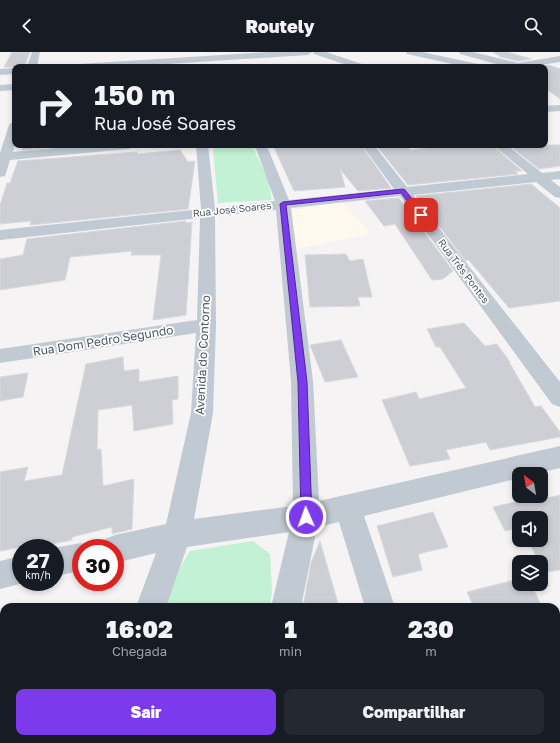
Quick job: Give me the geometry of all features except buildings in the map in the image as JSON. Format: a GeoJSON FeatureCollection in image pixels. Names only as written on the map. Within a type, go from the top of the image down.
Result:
{"type":"FeatureCollection","features":[{"type":"Feature","properties":{"kind":"street"},"geometry":{"type":"LineString","coordinates":[[33,64],[36,52]]}},
{"type":"Feature","properties":{"kind":"street"},"geometry":{"type":"LineString","coordinates":[[129,64],[230,55],[308,52]]}},
{"type":"Feature","properties":{"kind":"street"},"geometry":{"type":"LineString","coordinates":[[317,52],[353,64]]}},
{"type":"Feature","properties":{"kind":"street"},"geometry":{"type":"LineString","coordinates":[[410,52],[464,64]]}},
{"type":"Feature","properties":{"kind":"street"},"geometry":{"type":"LineString","coordinates":[[463,52],[508,64]]}},
{"type":"Feature","properties":{"kind":"street"},"geometry":{"type":"LineString","coordinates":[[529,54],[555,60],[560,65]]}},
{"type":"Feature","properties":{"kind":"street"},"geometry":{"type":"LineString","coordinates":[[230,55],[249,64]]}},
{"type":"Feature","properties":{"kind":"street"},"geometry":{"type":"LineString","coordinates":[[89,64],[92,56]]}},
{"type":"Feature","properties":{"kind":"street"},"geometry":{"type":"LineString","coordinates":[[528,64],[555,60]]}},
{"type":"Feature","properties":{"kind":"street"},"geometry":{"type":"LineString","coordinates":[[0,72],[12,71]]}},
{"type":"Feature","properties":{"kind":"street"},"geometry":{"type":"LineString","coordinates":[[0,88],[12,87]]}},
{"type":"Feature","properties":{"kind":"street"},"geometry":{"type":"LineString","coordinates":[[548,109],[560,108]]}},
{"type":"Feature","properties":{"kind":"street"},"geometry":{"type":"LineString","coordinates":[[0,173],[2,156],[12,131]]}},
{"type":"Feature","properties":{"kind":"street"},"geometry":{"type":"LineString","coordinates":[[2,156],[94,148]]}},
{"type":"Feature","properties":{"kind":"street","name":"Avenida do Contorno"},"geometry":{"type":"LineString","coordinates":[[152,603],[177,535],[202,413],[206,325],[208,211],[202,148]]}},
{"type":"Feature","properties":{"kind":"street"},"geometry":{"type":"LineString","coordinates":[[261,148],[283,204],[302,382],[306,517],[287,603]]}},
{"type":"Feature","properties":{"kind":"street","name":"Rua Três Pontes"},"geometry":{"type":"LineString","coordinates":[[370,148],[560,398]]}},
{"type":"Feature","properties":{"kind":"street"},"geometry":{"type":"LineString","coordinates":[[504,148],[560,194]]}},
{"type":"Feature","properties":{"kind":"street","name":"Rua José Soares"},"geometry":{"type":"LineString","coordinates":[[0,235],[208,211],[560,174]]}},
{"type":"Feature","properties":{"kind":"street","name":"Rua Dom Pedro Segundo"},"geometry":{"type":"LineString","coordinates":[[0,356],[206,325]]}},
{"type":"Feature","properties":{"kind":"street"},"geometry":{"type":"LineString","coordinates":[[124,547],[177,535],[306,517],[560,457]]}},
{"type":"Feature","properties":{"kind":"street"},"geometry":{"type":"LineString","coordinates":[[348,507],[379,603]]}},
{"type":"Feature","properties":{"kind":"street"},"geometry":{"type":"LineString","coordinates":[[0,575],[12,572]]}},
{"type":"Feature","properties":{"kind":"shaded area"},"geometry":{"type":"Polygon","coordinates":[[[342,202],[371,234],[292,250],[285,211],[342,202]]]}},
{"type":"Feature","properties":{"kind":"green space"},"geometry":{"type":"Polygon","coordinates":[[[215,148],[252,148],[267,179],[271,193],[271,200],[218,203],[213,151],[215,148]]]}},
{"type":"Feature","properties":{"kind":"green space"},"geometry":{"type":"Polygon","coordinates":[[[253,541],[270,554],[272,593],[270,603],[167,603],[179,569],[190,551],[253,541]]]}},
{"type":"Feature","properties":{"kind":"route"},"geometry":{"type":"LineString","coordinates":[[306,517],[302,382],[283,204],[403,191],[421,215]]}}]}
